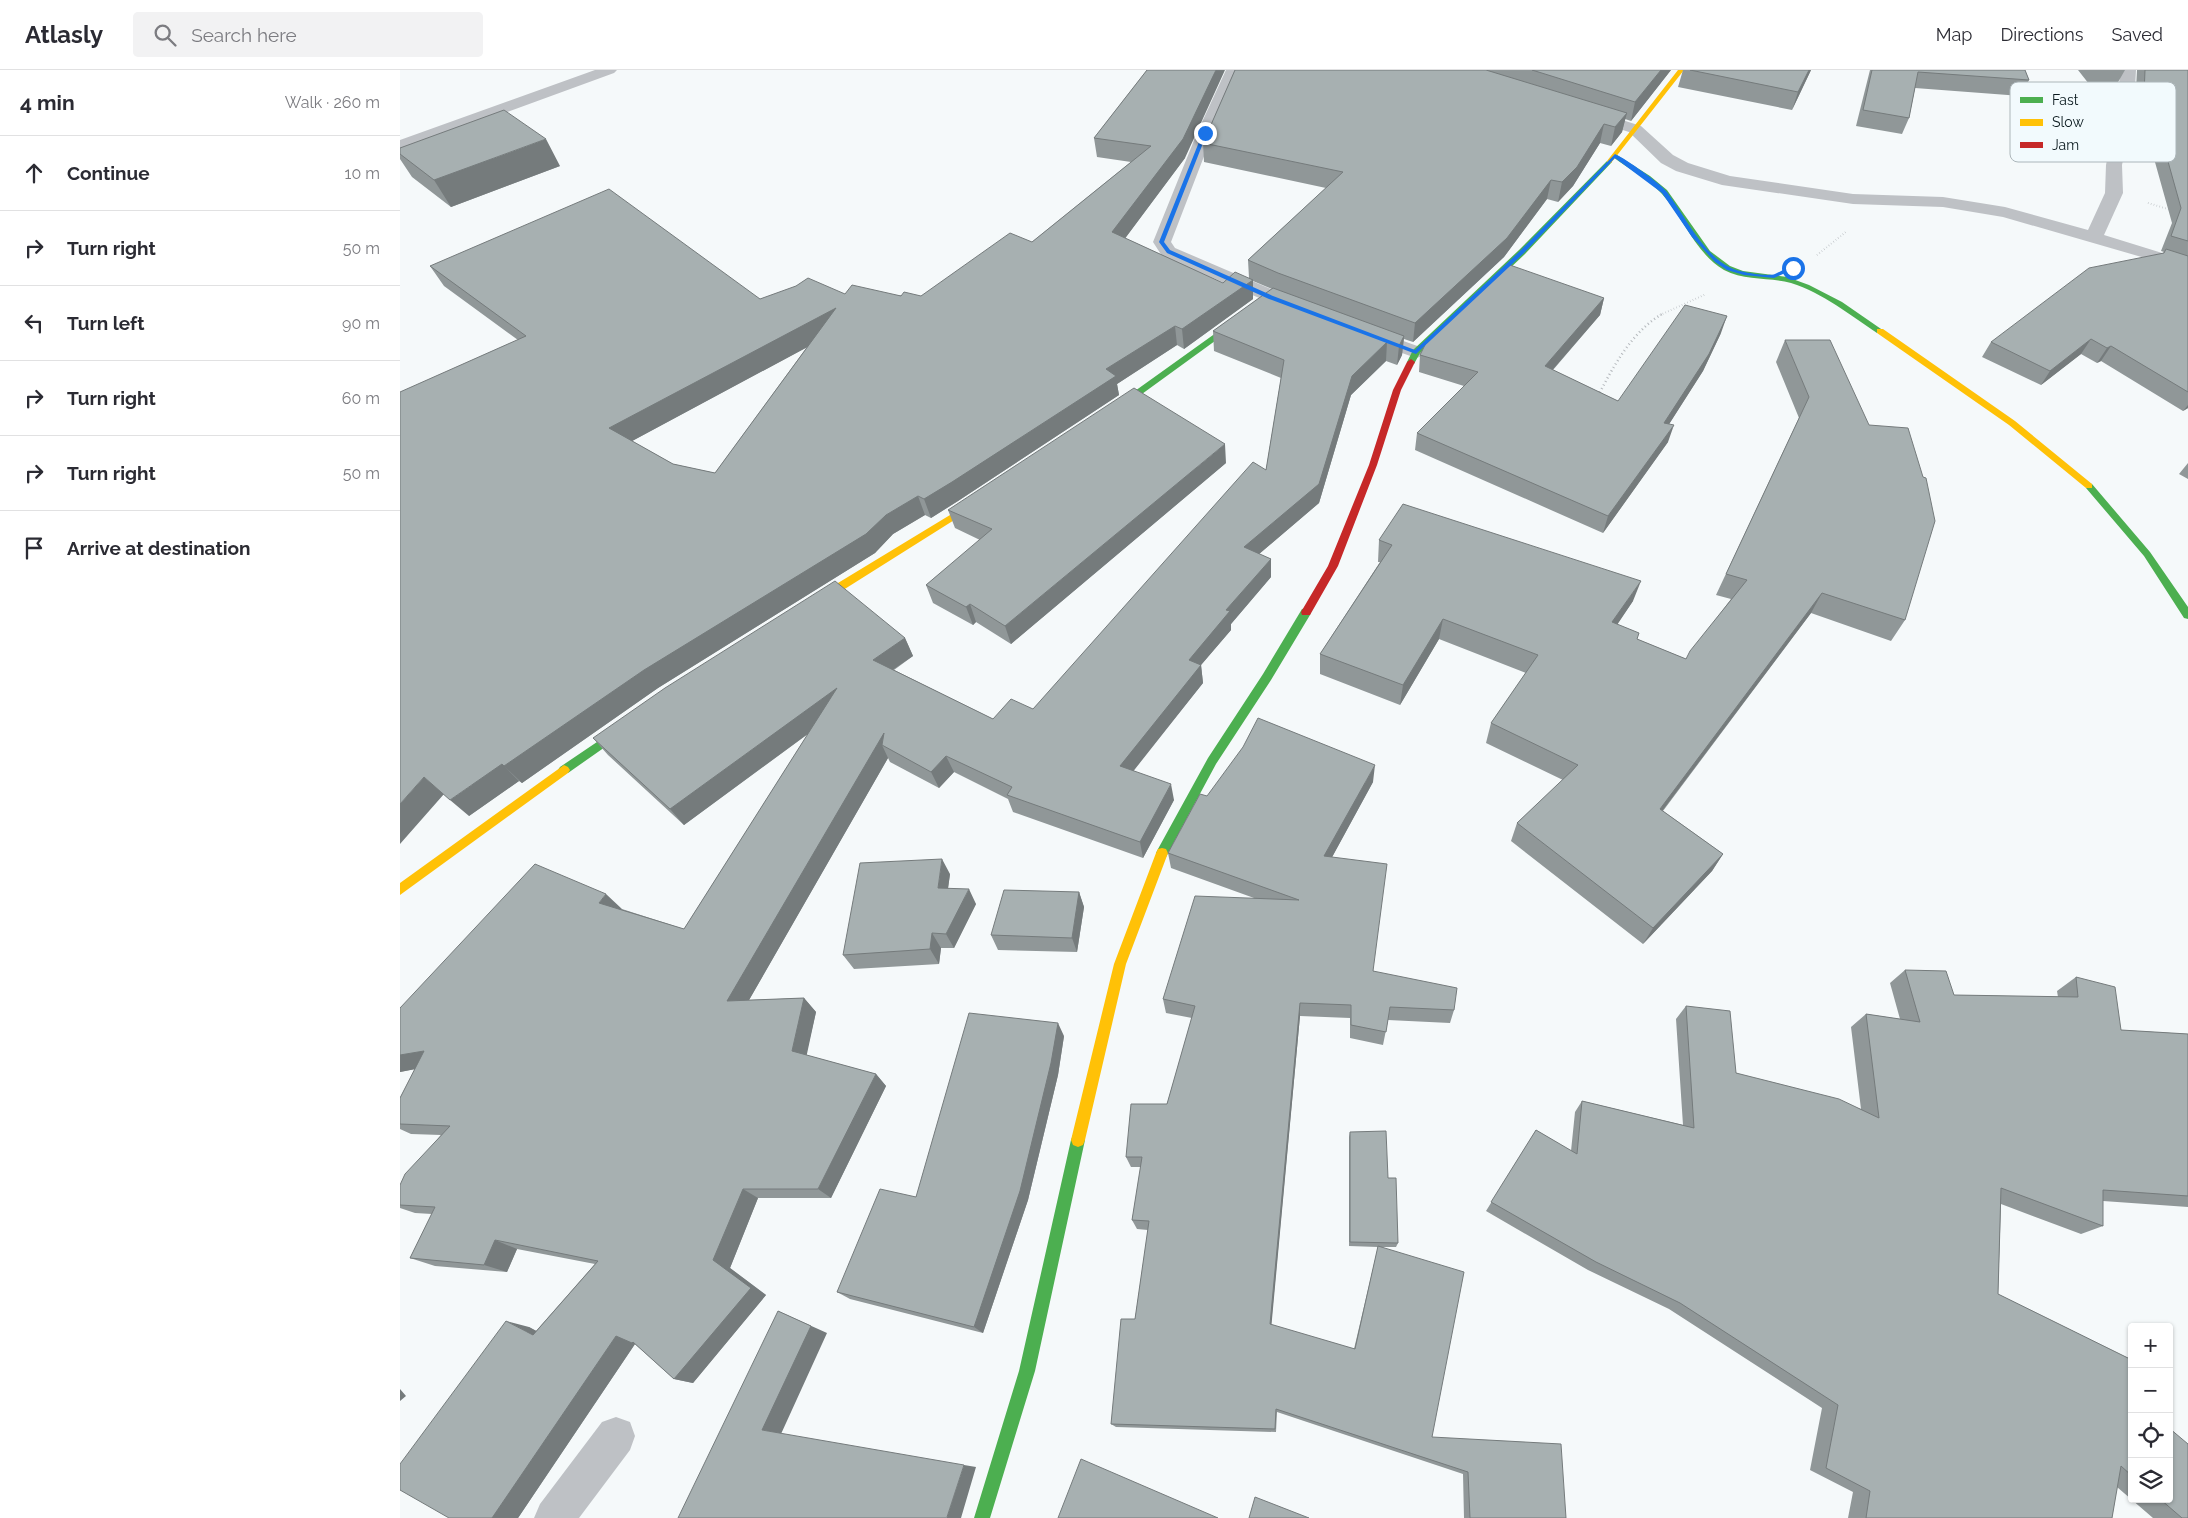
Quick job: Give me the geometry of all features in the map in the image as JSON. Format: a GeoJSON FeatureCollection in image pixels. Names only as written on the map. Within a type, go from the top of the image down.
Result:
{"type":"FeatureCollection","features":[{"type":"Feature","properties":{"kind":"street"},"geometry":{"type":"LineString","coordinates":[[400,146],[609,70]]}},
{"type":"Feature","properties":{"kind":"street"},"geometry":{"type":"LineString","coordinates":[[1234,70],[1205,133],[1162,242],[1168,252],[1263,303],[1316,315]]}},
{"type":"Feature","properties":{"kind":"street"},"geometry":{"type":"LineString","coordinates":[[982,1518],[1027,1371],[1080,1130],[1120,964],[1154,871],[1212,761],[1267,677],[1333,566],[1373,465],[1397,390],[1416,352],[1522,252],[1615,156],[1681,70]]}},
{"type":"Feature","properties":{"kind":"street"},"geometry":{"type":"LineString","coordinates":[[1569,108],[1636,129],[1667,159],[1682,167],[1728,181],[1876,201],[1943,202],[2005,212],[2094,236],[2188,267]]}},
{"type":"Feature","properties":{"kind":"street"},"geometry":{"type":"LineString","coordinates":[[1615,156],[1664,192],[1694,236],[1717,261],[1729,269],[1744,273],[1774,276],[1796,282],[1858,316],[2012,423],[2088,484],[2147,554],[2188,615]]}},
{"type":"Feature","properties":{"kind":"street"},"geometry":{"type":"LineString","coordinates":[[2094,236],[2114,193],[2115,162]]}},
{"type":"Feature","properties":{"kind":"street"},"geometry":{"type":"LineString","coordinates":[[1104,417],[1263,303]]}},
{"type":"Feature","properties":{"kind":"street"},"geometry":{"type":"LineString","coordinates":[[1352,328],[1416,352]]}},
{"type":"Feature","properties":{"kind":"street"},"geometry":{"type":"LineString","coordinates":[[797,614],[991,492]]}},
{"type":"Feature","properties":{"kind":"street"},"geometry":{"type":"LineString","coordinates":[[400,890],[519,802],[637,719]]}},
{"type":"Feature","properties":{"kind":"street"},"geometry":{"type":"LineString","coordinates":[[554,1518],[616,1436]]}},
{"type":"Feature","properties":{"kind":"path"},"geometry":{"type":"LineString","coordinates":[[2114,193],[2179,212]]}},
{"type":"Feature","properties":{"kind":"path"},"geometry":{"type":"LineString","coordinates":[[1774,276],[1816,255],[1852,227],[1876,201]]}},
{"type":"Feature","properties":{"kind":"path"},"geometry":{"type":"LineString","coordinates":[[1595,402],[1622,354],[1639,332],[1654,319],[1722,287],[1744,273]]}},
{"type":"Feature","properties":{"kind":"building"},"geometry":{"type":"Polygon","coordinates":[[[1147,70],[1216,70],[1183,139],[1112,232],[1223,283],[1235,272],[1253,280],[1182,329],[1175,326],[1106,369],[1116,376],[924,499],[918,496],[886,515],[866,534],[644,670],[504,766],[502,764],[450,800],[424,777],[400,804],[400,392],[526,336],[430,266],[609,189],[760,299],[796,286],[808,278],[845,294],[852,285],[901,296],[904,292],[921,296],[1010,233],[1032,242],[1151,146],[1094,138],[1147,70]],[[836,308],[609,428],[673,464],[715,473],[836,308]]]}},
{"type":"Feature","properties":{"kind":"building"},"geometry":{"type":"Polygon","coordinates":[[[1235,70],[1486,70],[1627,113],[1615,127],[1604,124],[1577,167],[1562,182],[1551,180],[1507,238],[1415,323],[1278,273],[1248,260],[1343,172],[1203,143],[1235,70]]]}},
{"type":"Feature","properties":{"kind":"building"},"geometry":{"type":"Polygon","coordinates":[[[1532,70],[1661,70],[1635,102],[1532,70]]]}},
{"type":"Feature","properties":{"kind":"building"},"geometry":{"type":"Polygon","coordinates":[[[1690,70],[1809,70],[1798,92],[1690,70]]]}},
{"type":"Feature","properties":{"kind":"building"},"geometry":{"type":"Polygon","coordinates":[[[1872,70],[2025,70],[2029,80],[1918,72],[1909,118],[1863,110],[1872,70]]]}},
{"type":"Feature","properties":{"kind":"building"},"geometry":{"type":"Polygon","coordinates":[[[2145,70],[2188,70],[2188,241],[2171,236],[2181,208],[2168,162],[2176,162],[2176,82],[2145,82],[2145,70]]]}},
{"type":"Feature","properties":{"kind":"building"},"geometry":{"type":"Polygon","coordinates":[[[504,110],[546,139],[434,180],[400,154],[400,148],[504,110]]]}},
{"type":"Feature","properties":{"kind":"building"},"geometry":{"type":"Polygon","coordinates":[[[2166,249],[2188,256],[2188,392],[2111,346],[2107,348],[2091,339],[2050,371],[1991,342],[2089,268],[2164,253],[2166,249]]]}},
{"type":"Feature","properties":{"kind":"building"},"geometry":{"type":"Polygon","coordinates":[[[1507,264],[1604,298],[1545,366],[1618,401],[1685,305],[1727,316],[1709,354],[1664,423],[1674,425],[1608,516],[1417,433],[1478,372],[1420,355],[1428,339],[1507,264]]]}},
{"type":"Feature","properties":{"kind":"building"},"geometry":{"type":"Polygon","coordinates":[[[1273,288],[1404,336],[1399,346],[1387,342],[1352,376],[1319,484],[1244,547],[1271,559],[1226,610],[1230,611],[1189,660],[1201,665],[1120,766],[1171,784],[1140,842],[1007,795],[1012,787],[946,756],[931,772],[882,745],[884,733],[727,1001],[804,998],[792,1051],[876,1074],[818,1189],[743,1189],[713,1260],[751,1288],[674,1379],[633,1342],[616,1336],[492,1518],[449,1518],[400,1490],[400,1464],[506,1321],[533,1335],[598,1261],[495,1240],[484,1265],[410,1258],[435,1207],[400,1205],[400,1185],[405,1174],[450,1126],[400,1124],[400,1098],[424,1051],[400,1055],[400,1008],[535,864],[606,894],[599,903],[684,929],[837,688],[670,809],[593,738],[665,688],[835,581],[905,638],[873,660],[993,719],[1011,699],[1033,709],[1253,462],[1266,470],[1284,360],[1213,331],[1273,288]]]}},
{"type":"Feature","properties":{"kind":"building"},"geometry":{"type":"Polygon","coordinates":[[[1785,340],[1830,340],[1869,425],[1908,428],[1923,477],[1926,478],[1935,521],[1905,620],[1822,593],[1660,809],[1723,854],[1653,928],[1517,823],[1578,765],[1491,723],[1538,655],[1443,619],[1403,685],[1320,654],[1392,545],[1379,540],[1403,504],[1641,581],[1612,622],[1639,633],[1637,639],[1686,659],[1690,651],[1747,580],[1726,574],[1809,397],[1785,340]]]}},
{"type":"Feature","properties":{"kind":"building"},"geometry":{"type":"Polygon","coordinates":[[[1134,388],[1225,444],[1005,626],[970,604],[966,607],[926,585],[992,529],[948,510],[1134,388]]]}},
{"type":"Feature","properties":{"kind":"building"},"geometry":{"type":"Polygon","coordinates":[[[1258,718],[1375,765],[1324,856],[1387,864],[1373,971],[1457,988],[1454,1010],[1390,1007],[1386,1032],[1351,1025],[1351,1005],[1300,1003],[1270,1324],[1355,1349],[1378,1246],[1464,1272],[1432,1437],[1561,1444],[1566,1518],[1470,1518],[1468,1472],[1276,1409],[1275,1429],[1111,1424],[1121,1319],[1135,1319],[1149,1221],[1132,1220],[1142,1157],[1126,1157],[1131,1104],[1167,1104],[1195,1006],[1163,999],[1195,896],[1299,900],[1168,853],[1200,794],[1207,796],[1243,747],[1258,718]]]}},
{"type":"Feature","properties":{"kind":"building"},"geometry":{"type":"Polygon","coordinates":[[[942,859],[938,888],[969,889],[946,934],[932,933],[930,949],[843,955],[860,863],[942,859]]]}},
{"type":"Feature","properties":{"kind":"building"},"geometry":{"type":"Polygon","coordinates":[[[1004,890],[1079,892],[1072,938],[991,935],[1004,890]]]}},
{"type":"Feature","properties":{"kind":"building"},"geometry":{"type":"Polygon","coordinates":[[[1905,970],[1946,971],[1954,995],[2078,997],[2076,977],[2115,987],[2121,1030],[2188,1034],[2188,1196],[2103,1190],[2103,1226],[2001,1188],[1998,1294],[2128,1358],[2128,1472],[2121,1466],[2112,1518],[1866,1518],[1870,1491],[1826,1468],[1838,1405],[1680,1303],[1596,1262],[1491,1202],[1536,1130],[1577,1154],[1582,1101],[1694,1128],[1686,1006],[1730,1011],[1736,1073],[1839,1099],[1879,1118],[1866,1014],[1920,1022],[1905,970]]]}},
{"type":"Feature","properties":{"kind":"building"},"geometry":{"type":"Polygon","coordinates":[[[969,1013],[1058,1023],[1051,1063],[1020,1191],[974,1327],[837,1292],[880,1189],[916,1197],[969,1013]]]}},
{"type":"Feature","properties":{"kind":"building"},"geometry":{"type":"Polygon","coordinates":[[[1386,1131],[1388,1178],[1396,1178],[1398,1243],[1350,1242],[1350,1132],[1386,1131]]]}},
{"type":"Feature","properties":{"kind":"building"},"geometry":{"type":"Polygon","coordinates":[[[778,1311],[811,1326],[762,1430],[964,1465],[948,1518],[678,1518],[778,1311]]]}},
{"type":"Feature","properties":{"kind":"building"},"geometry":{"type":"Polygon","coordinates":[[[2173,1431],[2188,1444],[2188,1518],[2182,1518],[2165,1503],[2173,1503],[2173,1431]]]}},
{"type":"Feature","properties":{"kind":"building"},"geometry":{"type":"Polygon","coordinates":[[[1081,1459],[1218,1518],[1058,1518],[1081,1459]]]}},
{"type":"Feature","properties":{"kind":"building"},"geometry":{"type":"Polygon","coordinates":[[[1255,1497],[1309,1518],[1249,1518],[1255,1497]]]}},
{"type":"Feature","properties":{"kind":"traffic: fast"},"geometry":{"type":"LineString","coordinates":[[1615,156],[1659,187],[1672,201],[1700,243],[1717,261],[1727,268],[1742,273],[1787,280],[1806,286],[1828,297],[1880,331]]}},
{"type":"Feature","properties":{"kind":"traffic: fast"},"geometry":{"type":"LineString","coordinates":[[1411,362],[1416,352],[1522,252],[1609,162]]}},
{"type":"Feature","properties":{"kind":"traffic: fast"},"geometry":{"type":"LineString","coordinates":[[1110,413],[1244,317]]}},
{"type":"Feature","properties":{"kind":"traffic: fast"},"geometry":{"type":"LineString","coordinates":[[2089,486],[2147,554],[2188,615]]}},
{"type":"Feature","properties":{"kind":"traffic: fast"},"geometry":{"type":"LineString","coordinates":[[1162,853],[1212,761],[1267,677],[1306,612]]}},
{"type":"Feature","properties":{"kind":"traffic: fast"},"geometry":{"type":"LineString","coordinates":[[564,770],[631,723]]}},
{"type":"Feature","properties":{"kind":"traffic: fast"},"geometry":{"type":"LineString","coordinates":[[982,1518],[1027,1371],[1078,1140]]}},
{"type":"Feature","properties":{"kind":"traffic: slow"},"geometry":{"type":"LineString","coordinates":[[1609,162],[1681,70]]}},
{"type":"Feature","properties":{"kind":"traffic: slow"},"geometry":{"type":"LineString","coordinates":[[1880,331],[2012,423],[2089,486]]}},
{"type":"Feature","properties":{"kind":"traffic: slow"},"geometry":{"type":"LineString","coordinates":[[809,606],[983,498]]}},
{"type":"Feature","properties":{"kind":"traffic: slow"},"geometry":{"type":"LineString","coordinates":[[400,890],[564,770]]}},
{"type":"Feature","properties":{"kind":"traffic: slow"},"geometry":{"type":"LineString","coordinates":[[1078,1140],[1120,964],[1162,853]]}},
{"type":"Feature","properties":{"kind":"traffic: jam"},"geometry":{"type":"LineString","coordinates":[[1306,612],[1333,566],[1373,465],[1397,390],[1411,362]]}},
{"type":"Feature","properties":{"kind":"route"},"geometry":{"type":"LineString","coordinates":[[1205,133],[1166,229],[1162,242],[1168,252],[1271,298],[1416,352],[1522,252],[1615,156],[1647,177],[1664,192],[1694,236],[1717,261],[1729,269],[1744,273],[1774,276],[1793,268]]}}]}
